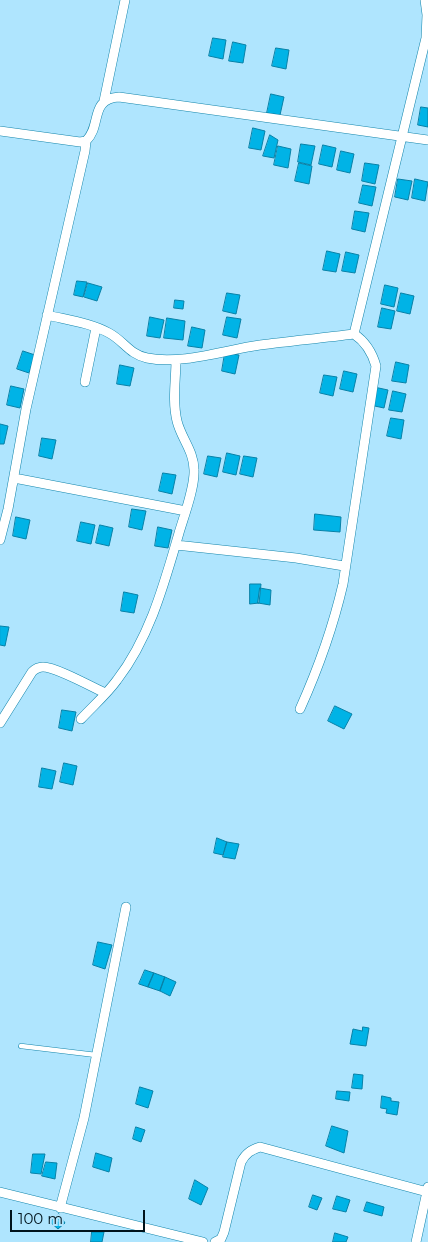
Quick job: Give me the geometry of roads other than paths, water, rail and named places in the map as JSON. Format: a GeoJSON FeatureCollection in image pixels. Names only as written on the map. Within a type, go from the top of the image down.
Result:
{"type":"FeatureCollection","features":[{"type":"Feature","properties":{"kind":"street"},"geometry":{"type":"LineString","coordinates":[[0,540],[8,509],[26,409],[86,141],[90,136],[99,109],[104,101],[125,0]]}},
{"type":"Feature","properties":{"kind":"street"},"geometry":{"type":"LineString","coordinates":[[354,334],[426,38],[427,15],[425,0]]}},
{"type":"Feature","properties":{"kind":"street"},"geometry":{"type":"LineString","coordinates":[[104,101],[119,97],[428,140]]}},
{"type":"Feature","properties":{"kind":"street"},"geometry":{"type":"LineString","coordinates":[[0,131],[80,142],[86,141]]}},
{"type":"Feature","properties":{"kind":"street"},"geometry":{"type":"LineString","coordinates":[[47,315],[111,334],[129,351],[155,360],[176,360],[259,345],[354,334],[364,342],[372,353],[376,366],[337,609],[314,676],[300,709]]}},
{"type":"Feature","properties":{"kind":"street"},"geometry":{"type":"LineString","coordinates":[[86,382],[96,328]]}},
{"type":"Feature","properties":{"kind":"street"},"geometry":{"type":"LineString","coordinates":[[81,719],[117,680],[133,656],[149,624],[166,581],[186,511],[195,472],[193,456],[177,422],[175,404],[176,360]]}},
{"type":"Feature","properties":{"kind":"street"},"geometry":{"type":"LineString","coordinates":[[14,478],[186,511]]}},
{"type":"Feature","properties":{"kind":"street"},"geometry":{"type":"LineString","coordinates":[[176,545],[288,557],[344,566]]}},
{"type":"Feature","properties":{"kind":"street"},"geometry":{"type":"LineString","coordinates":[[0,723],[32,672],[42,667],[105,693]]}},
{"type":"Feature","properties":{"kind":"street"},"geometry":{"type":"LineString","coordinates":[[60,1208],[84,1118],[126,906]]}},
{"type":"Feature","properties":{"kind":"street"},"geometry":{"type":"LineString","coordinates":[[215,1242],[220,1239],[224,1232],[242,1162],[252,1149],[260,1147],[428,1189],[416,1242]]}},
{"type":"Feature","properties":{"kind":"street"},"geometry":{"type":"LineString","coordinates":[[0,1192],[203,1242]]}},
{"type":"Feature","properties":{"kind":"lane"},"geometry":{"type":"LineString","coordinates":[[21,1046],[97,1056]]}}]}
